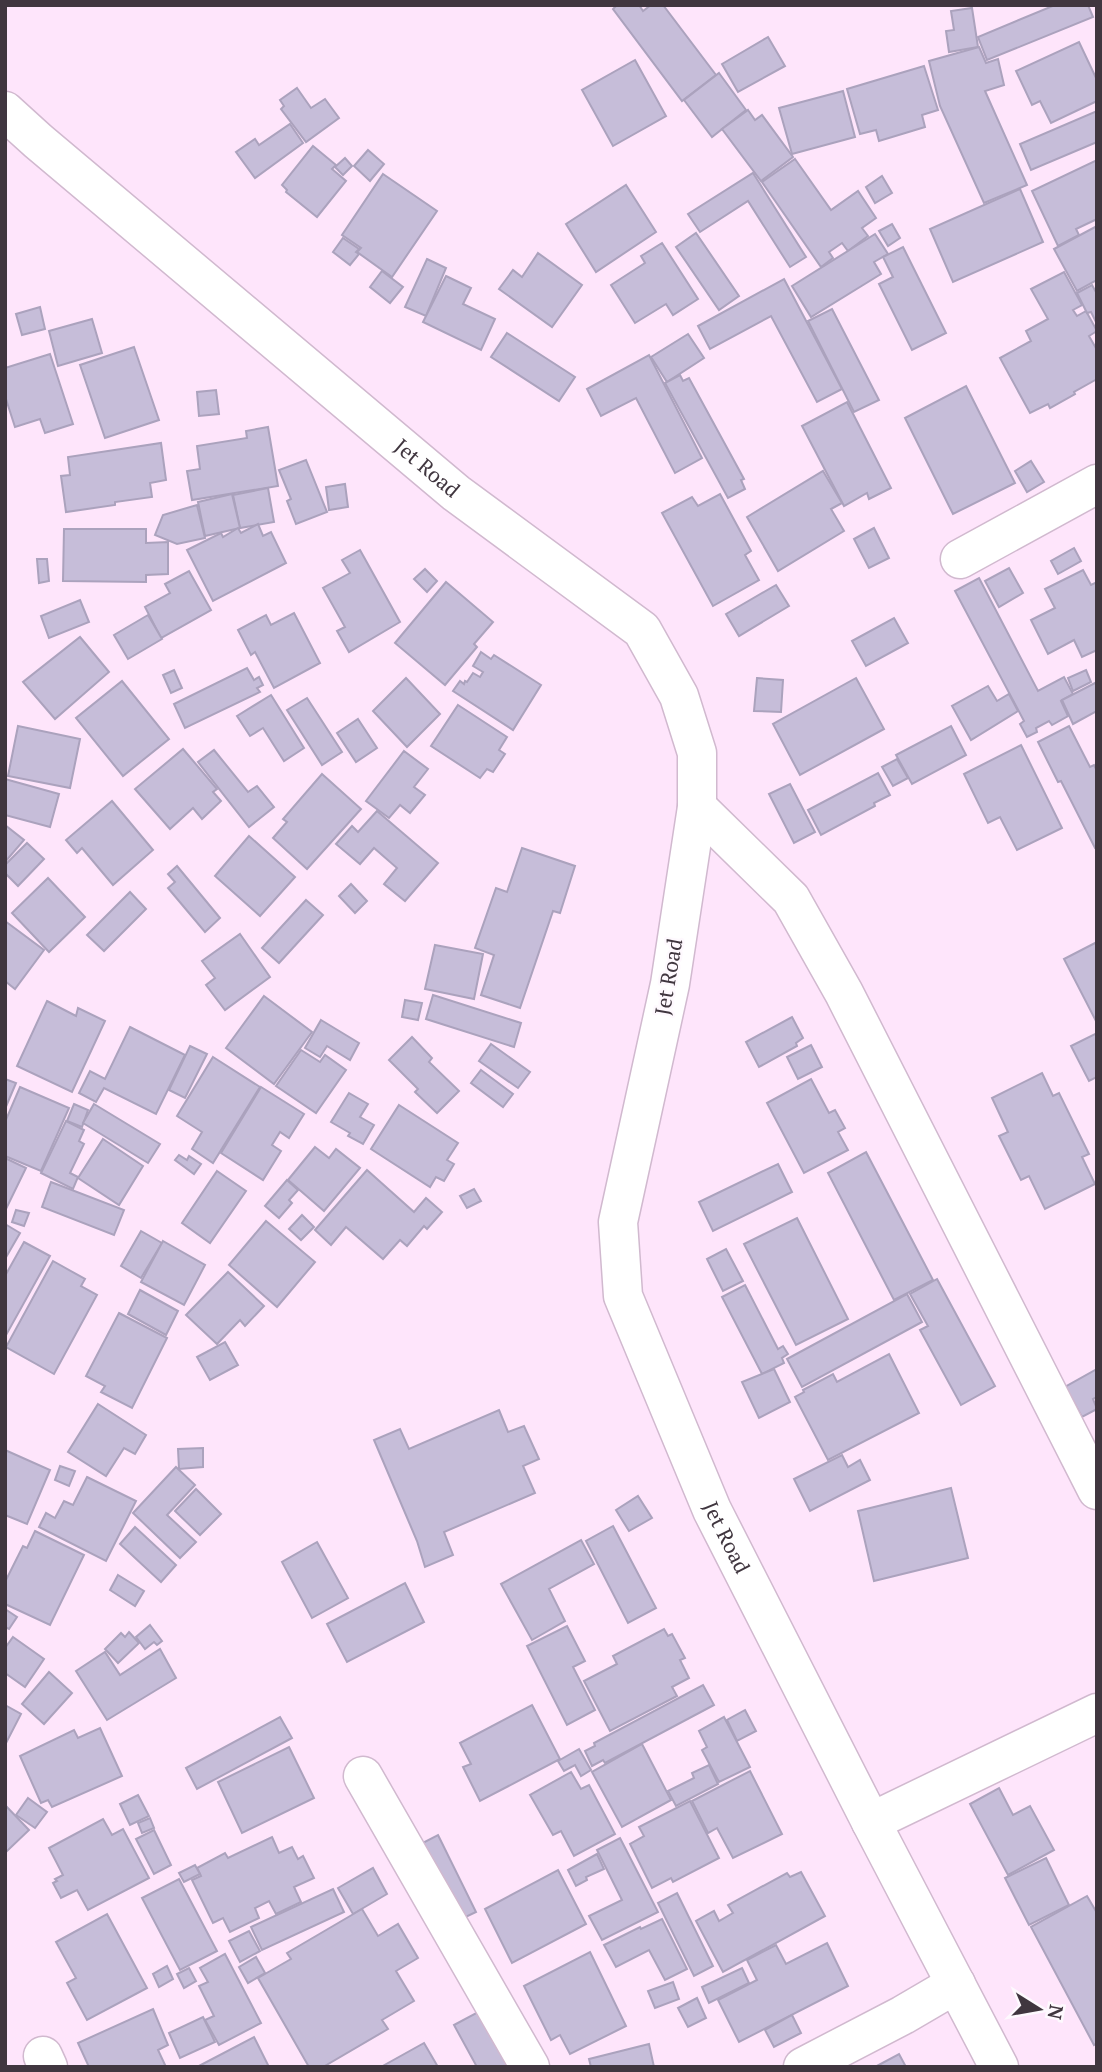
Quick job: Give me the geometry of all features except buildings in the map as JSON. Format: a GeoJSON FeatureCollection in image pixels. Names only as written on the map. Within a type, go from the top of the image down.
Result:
{"type":"FeatureCollection","features":[{"type":"Feature","properties":{"kind":"main road","name":"Jet Road"},"geometry":{"type":"LineString","coordinates":[[5,111],[456,493],[642,631],[679,696],[697,753],[697,807],[670,984],[618,1222],[623,1296],[712,1510],[999,2067]]}},
{"type":"Feature","properties":{"kind":"main road"},"geometry":{"type":"LineString","coordinates":[[960,559],[1097,484]]}},
{"type":"Feature","properties":{"kind":"main road"},"geometry":{"type":"LineString","coordinates":[[697,807],[791,898],[844,993],[1097,1490]]}},
{"type":"Feature","properties":{"kind":"main road"},"geometry":{"type":"LineString","coordinates":[[871,1822],[1097,1713]]}},
{"type":"Feature","properties":{"kind":"main road"},"geometry":{"type":"LineString","coordinates":[[363,1776],[530,2067]]}},
{"type":"Feature","properties":{"kind":"main road"},"geometry":{"type":"LineString","coordinates":[[803,2067],[956,1984]]}}]}
